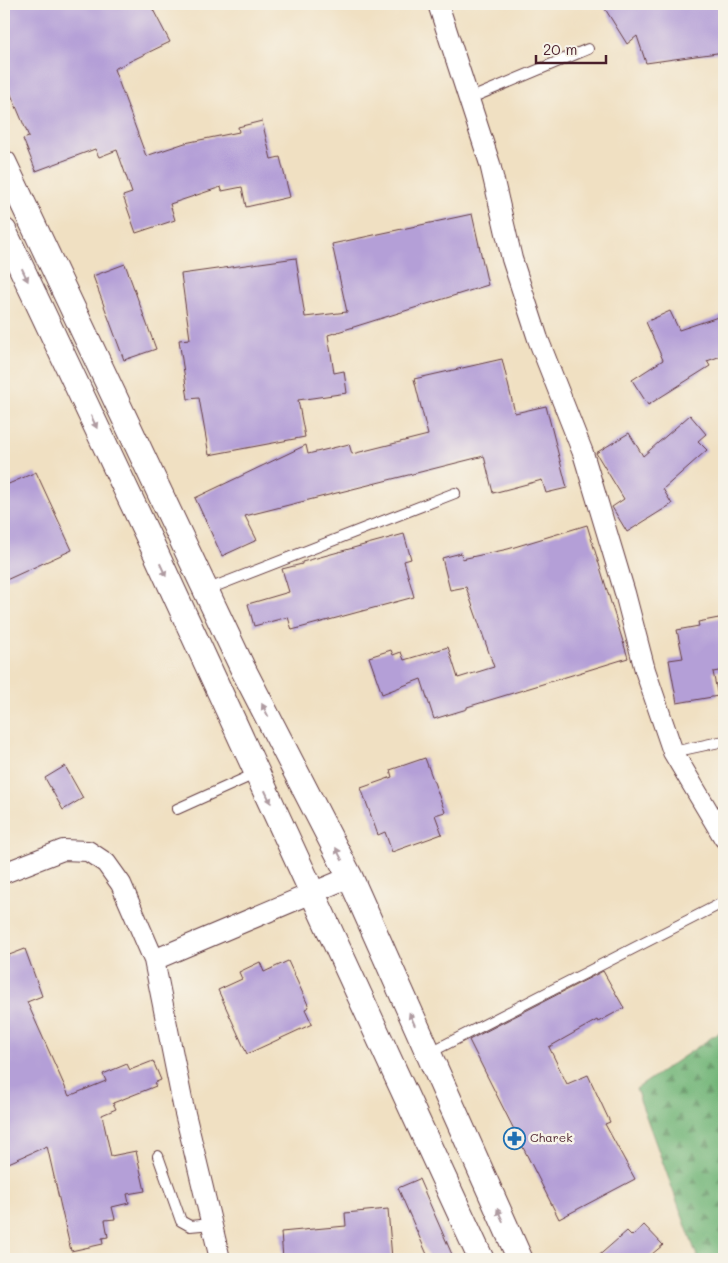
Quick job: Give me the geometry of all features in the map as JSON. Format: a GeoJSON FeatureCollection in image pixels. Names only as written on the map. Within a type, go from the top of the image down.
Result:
{"type":"FeatureCollection","features":[{"type":"Feature","properties":{"kind":"street"},"geometry":{"type":"LineString","coordinates":[[438,4],[471,98],[490,164],[512,259],[538,339],[583,454],[625,593],[645,670],[673,752],[717,815],[724,838]]}},
{"type":"Feature","properties":{"kind":"street"},"geometry":{"type":"LineString","coordinates":[[4,164],[243,669],[350,877],[520,1259]]}},
{"type":"Feature","properties":{"kind":"street"},"geometry":{"type":"LineString","coordinates":[[4,231],[481,1259]]}},
{"type":"Feature","properties":{"kind":"street"},"geometry":{"type":"LineString","coordinates":[[4,873],[63,850],[88,851],[106,863],[121,884],[154,960],[183,1105],[220,1259]]}},
{"type":"Feature","properties":{"kind":"street"},"geometry":{"type":"LineString","coordinates":[[154,960],[350,877]]}},
{"type":"Feature","properties":{"kind":"lane"},"geometry":{"type":"LineString","coordinates":[[471,98],[588,49]]}},
{"type":"Feature","properties":{"kind":"lane"},"geometry":{"type":"LineString","coordinates":[[206,590],[455,493]]}},
{"type":"Feature","properties":{"kind":"lane"},"geometry":{"type":"LineString","coordinates":[[673,752],[724,741]]}},
{"type":"Feature","properties":{"kind":"lane"},"geometry":{"type":"LineString","coordinates":[[176,808],[257,773]]}},
{"type":"Feature","properties":{"kind":"lane"},"geometry":{"type":"LineString","coordinates":[[428,1054],[724,902]]}},
{"type":"Feature","properties":{"kind":"lane"},"geometry":{"type":"LineString","coordinates":[[158,1156],[181,1221],[190,1226],[212,1224]]}},
{"type":"Feature","properties":{"kind":"green space"},"geometry":{"type":"Polygon","coordinates":[[[724,1029],[724,1259],[698,1259],[636,1089],[724,1029]]]}},
{"type":"Feature","properties":{"kind":"building"},"geometry":{"type":"Polygon","coordinates":[[[4,4],[150,4],[170,42],[114,69],[146,156],[185,143],[239,132],[238,127],[262,121],[271,159],[280,157],[290,197],[246,207],[242,187],[222,191],[221,187],[170,204],[175,220],[136,233],[123,196],[132,193],[117,150],[99,157],[95,149],[36,171],[23,139],[29,137],[4,78],[4,4]]]}},
{"type":"Feature","properties":{"kind":"building"},"geometry":{"type":"Polygon","coordinates":[[[602,4],[724,4],[724,52],[646,63],[637,36],[627,44],[602,4]]]}},
{"type":"Feature","properties":{"kind":"building"},"geometry":{"type":"Polygon","coordinates":[[[472,214],[488,285],[328,335],[334,373],[344,371],[347,393],[298,400],[305,437],[209,455],[199,398],[188,399],[179,340],[190,339],[181,274],[296,258],[305,317],[347,312],[332,244],[472,214]]]}},
{"type":"Feature","properties":{"kind":"building"},"geometry":{"type":"Polygon","coordinates":[[[125,264],[156,349],[124,360],[93,276],[125,264]]]}},
{"type":"Feature","properties":{"kind":"building"},"geometry":{"type":"Polygon","coordinates":[[[670,311],[679,330],[724,315],[724,355],[707,361],[710,366],[648,405],[632,380],[663,360],[646,322],[670,311]]]}},
{"type":"Feature","properties":{"kind":"building"},"geometry":{"type":"Polygon","coordinates":[[[502,359],[515,413],[546,406],[567,488],[546,493],[542,480],[493,493],[484,456],[245,516],[257,540],[222,556],[195,498],[306,445],[308,454],[349,444],[352,454],[428,435],[414,379],[502,359]]]}},
{"type":"Feature","properties":{"kind":"building"},"geometry":{"type":"Polygon","coordinates":[[[690,415],[706,434],[698,441],[707,450],[663,489],[672,504],[627,532],[612,507],[624,499],[596,453],[629,433],[643,456],[690,415]]]}},
{"type":"Feature","properties":{"kind":"building"},"geometry":{"type":"Polygon","coordinates":[[[36,472],[72,550],[4,581],[4,486],[36,472]]]}},
{"type":"Feature","properties":{"kind":"building"},"geometry":{"type":"Polygon","coordinates":[[[587,525],[628,658],[467,707],[467,709],[434,719],[421,679],[382,694],[369,657],[391,650],[393,655],[401,652],[404,660],[448,647],[458,678],[494,667],[466,587],[450,590],[442,558],[461,553],[462,559],[508,549],[587,525]]]}},
{"type":"Feature","properties":{"kind":"building"},"geometry":{"type":"Polygon","coordinates":[[[404,534],[411,559],[404,561],[414,597],[292,630],[288,617],[254,626],[248,604],[289,592],[282,569],[404,534]]]}},
{"type":"Feature","properties":{"kind":"building"},"geometry":{"type":"Polygon","coordinates":[[[724,617],[724,670],[713,672],[718,696],[677,703],[669,660],[683,658],[677,630],[699,626],[698,622],[724,617]]]}},
{"type":"Feature","properties":{"kind":"building"},"geometry":{"type":"Polygon","coordinates":[[[425,758],[445,812],[435,815],[442,834],[392,852],[385,832],[378,835],[361,788],[392,777],[390,770],[425,758]]]}},
{"type":"Feature","properties":{"kind":"building"},"geometry":{"type":"Polygon","coordinates":[[[65,766],[83,798],[63,810],[45,778],[65,766]]]}},
{"type":"Feature","properties":{"kind":"building"},"geometry":{"type":"Polygon","coordinates":[[[25,949],[42,996],[27,1002],[69,1096],[106,1081],[103,1074],[127,1064],[130,1070],[153,1061],[161,1080],[154,1083],[156,1086],[113,1103],[116,1109],[102,1115],[111,1156],[136,1151],[145,1191],[127,1194],[129,1203],[112,1207],[115,1219],[105,1220],[108,1237],[102,1238],[103,1244],[71,1251],[47,1146],[4,1165],[4,957],[25,949]]]}},
{"type":"Feature","properties":{"kind":"building"},"geometry":{"type":"Polygon","coordinates":[[[288,961],[309,1007],[305,1009],[312,1024],[247,1054],[218,990],[242,979],[239,972],[260,962],[264,972],[288,961]]]}},
{"type":"Feature","properties":{"kind":"building"},"geometry":{"type":"Polygon","coordinates":[[[603,971],[624,1008],[598,1022],[597,1020],[549,1047],[567,1084],[588,1075],[610,1122],[605,1124],[635,1179],[559,1219],[469,1040],[603,971]]]}},
{"type":"Feature","properties":{"kind":"building"},"geometry":{"type":"Polygon","coordinates":[[[419,1179],[454,1259],[429,1259],[398,1188],[419,1179]]]}},
{"type":"Feature","properties":{"kind":"building"},"geometry":{"type":"Polygon","coordinates":[[[388,1209],[392,1259],[283,1259],[281,1232],[346,1226],[345,1213],[388,1209]]]}},
{"type":"Feature","properties":{"kind":"building"},"geometry":{"type":"Polygon","coordinates":[[[644,1225],[663,1245],[646,1259],[595,1259],[627,1231],[632,1236],[644,1225]]]}},
{"type":"Feature","properties":{"kind":"place","name":"Charek"},"geometry":{"type":"Point","coordinates":[514,1138]}}]}
